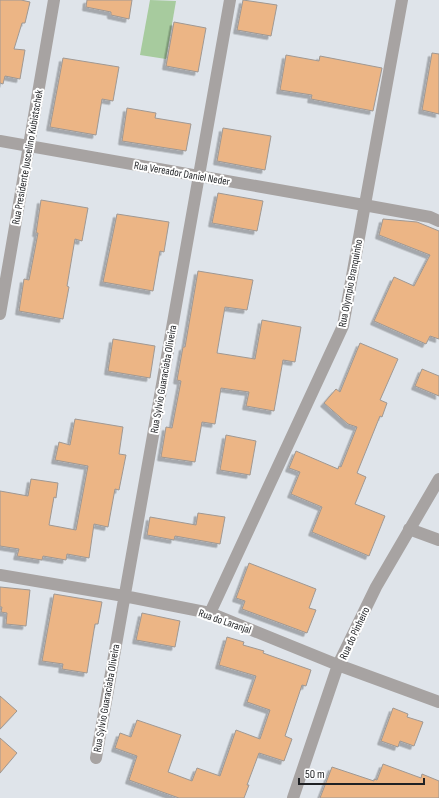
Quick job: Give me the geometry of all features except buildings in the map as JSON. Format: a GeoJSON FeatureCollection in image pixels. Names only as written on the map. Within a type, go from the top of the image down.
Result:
{"type":"FeatureCollection","features":[{"type":"Feature","properties":{"kind":"street","name":"Rua Presidente Juscelino Kubistschek"},"geometry":{"type":"LineString","coordinates":[[0,314],[54,0]]}},
{"type":"Feature","properties":{"kind":"street","name":"Rua Sylvio Guaraciaba Oliveira"},"geometry":{"type":"LineString","coordinates":[[96,758],[230,0]]}},
{"type":"Feature","properties":{"kind":"street","name":"Rua Olympio Branquinho"},"geometry":{"type":"LineString","coordinates":[[210,613],[343,326],[402,0]]}},
{"type":"Feature","properties":{"kind":"street","name":"Rua Vereador Daniel Neder"},"geometry":{"type":"LineString","coordinates":[[0,141],[364,205],[435,219]]}},
{"type":"Feature","properties":{"kind":"street"},"geometry":{"type":"LineString","coordinates":[[435,219],[439,208]]}},
{"type":"Feature","properties":{"kind":"street","name":"Rua do Pinheiro"},"geometry":{"type":"LineString","coordinates":[[293,798],[338,665],[376,587],[439,479]]}},
{"type":"Feature","properties":{"kind":"street"},"geometry":{"type":"LineString","coordinates":[[409,529],[439,540]]}},
{"type":"Feature","properties":{"kind":"street","name":"Rua do Laranjal"},"geometry":{"type":"LineString","coordinates":[[0,575],[124,596],[210,613],[338,665],[439,702]]}},
{"type":"Feature","properties":{"kind":"green space"},"geometry":{"type":"Polygon","coordinates":[[[150,0],[176,1],[166,59],[140,55],[150,0]]]}}]}
